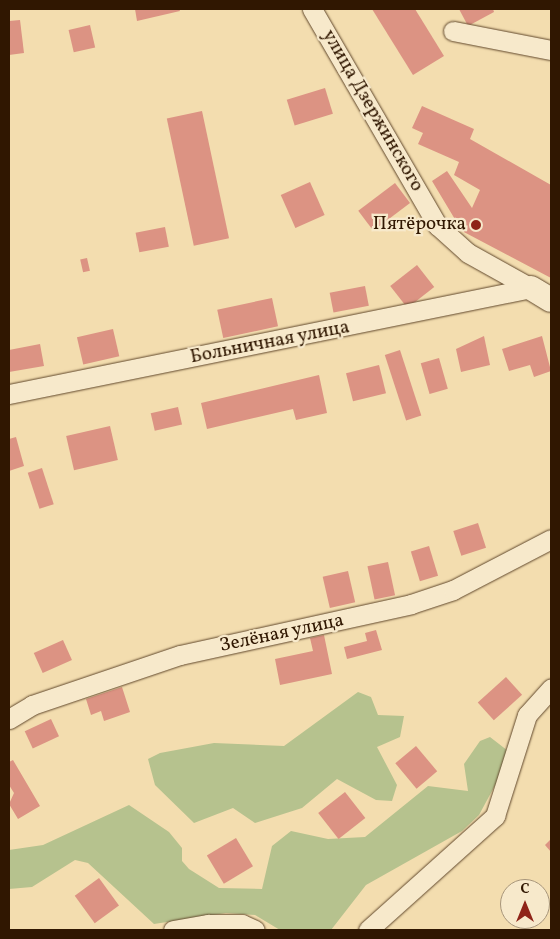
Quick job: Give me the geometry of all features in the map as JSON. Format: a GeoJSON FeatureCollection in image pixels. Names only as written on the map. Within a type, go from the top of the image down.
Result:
{"type":"FeatureCollection","features":[{"type":"Feature","properties":{"kind":"street","name":"улица Дзержинского"},"geometry":{"type":"LineString","coordinates":[[312,9],[438,226],[468,253],[541,294]]}},
{"type":"Feature","properties":{"kind":"street"},"geometry":{"type":"LineString","coordinates":[[453,31],[551,50]]}},
{"type":"Feature","properties":{"kind":"street","name":"Больничная улица"},"geometry":{"type":"LineString","coordinates":[[9,394],[541,294]]}},
{"type":"Feature","properties":{"kind":"street","name":"Зелёная улица"},"geometry":{"type":"LineString","coordinates":[[9,719],[32,705],[180,655],[345,621],[428,598],[551,539]]}},
{"type":"Feature","properties":{"kind":"street"},"geometry":{"type":"LineString","coordinates":[[368,930],[495,816],[527,716],[551,688]]}},
{"type":"Feature","properties":{"kind":"street"},"geometry":{"type":"LineString","coordinates":[[173,930],[208,924],[242,924],[255,930]]}},
{"type":"Feature","properties":{"kind":"green space"},"geometry":{"type":"Polygon","coordinates":[[[358,692],[371,697],[378,715],[404,716],[400,737],[377,747],[397,785],[392,801],[376,800],[337,779],[302,808],[255,823],[233,808],[194,823],[155,785],[148,759],[160,753],[214,743],[284,746],[358,692]]]}},
{"type":"Feature","properties":{"kind":"green space"},"geometry":{"type":"Polygon","coordinates":[[[490,737],[512,754],[479,815],[462,831],[366,885],[331,930],[280,930],[255,915],[226,913],[154,924],[88,863],[75,860],[32,887],[9,889],[9,850],[43,845],[129,805],[169,832],[182,848],[182,861],[189,869],[219,888],[262,889],[272,846],[291,831],[328,839],[365,837],[428,786],[468,791],[464,764],[480,741],[490,737]]]}},
{"type":"Feature","properties":{"kind":"building"},"geometry":{"type":"Polygon","coordinates":[[[135,9],[179,9],[180,11],[137,21],[135,9]]]}},
{"type":"Feature","properties":{"kind":"building"},"geometry":{"type":"Polygon","coordinates":[[[372,9],[415,9],[444,56],[413,75],[372,9]]]}},
{"type":"Feature","properties":{"kind":"building"},"geometry":{"type":"Polygon","coordinates":[[[459,9],[493,9],[494,12],[468,26],[459,9]]]}},
{"type":"Feature","properties":{"kind":"building"},"geometry":{"type":"Polygon","coordinates":[[[20,20],[24,53],[9,55],[9,21],[20,20]]]}},
{"type":"Feature","properties":{"kind":"building"},"geometry":{"type":"Polygon","coordinates":[[[90,25],[95,47],[74,52],[69,30],[90,25]]]}},
{"type":"Feature","properties":{"kind":"building"},"geometry":{"type":"Polygon","coordinates":[[[325,88],[333,114],[295,126],[287,100],[325,88]]]}},
{"type":"Feature","properties":{"kind":"building"},"geometry":{"type":"Polygon","coordinates":[[[422,106],[474,129],[470,139],[551,185],[551,278],[462,231],[432,181],[447,171],[472,208],[480,190],[454,175],[459,162],[418,144],[423,133],[412,128],[422,106]]]}},
{"type":"Feature","properties":{"kind":"building"},"geometry":{"type":"Polygon","coordinates":[[[202,111],[229,238],[194,246],[167,118],[202,111]]]}},
{"type":"Feature","properties":{"kind":"building"},"geometry":{"type":"Polygon","coordinates":[[[310,182],[325,215],[295,228],[281,195],[310,182]]]}},
{"type":"Feature","properties":{"kind":"building"},"geometry":{"type":"Polygon","coordinates":[[[395,183],[410,203],[373,231],[358,211],[395,183]]]}},
{"type":"Feature","properties":{"kind":"building"},"geometry":{"type":"Polygon","coordinates":[[[165,227],[169,247],[139,252],[136,233],[165,227]]]}},
{"type":"Feature","properties":{"kind":"building"},"geometry":{"type":"Polygon","coordinates":[[[87,258],[90,271],[83,272],[80,260],[87,258]]]}},
{"type":"Feature","properties":{"kind":"building"},"geometry":{"type":"Polygon","coordinates":[[[417,265],[434,287],[407,308],[390,286],[417,265]]]}},
{"type":"Feature","properties":{"kind":"building"},"geometry":{"type":"Polygon","coordinates":[[[365,286],[369,306],[333,313],[330,293],[365,286]]]}},
{"type":"Feature","properties":{"kind":"building"},"geometry":{"type":"Polygon","coordinates":[[[272,298],[278,326],[223,338],[217,310],[272,298]]]}},
{"type":"Feature","properties":{"kind":"building"},"geometry":{"type":"Polygon","coordinates":[[[113,329],[119,356],[83,365],[77,337],[113,329]]]}},
{"type":"Feature","properties":{"kind":"building"},"geometry":{"type":"Polygon","coordinates":[[[484,336],[490,365],[461,372],[456,349],[484,336]]]}},
{"type":"Feature","properties":{"kind":"building"},"geometry":{"type":"Polygon","coordinates":[[[542,336],[551,371],[534,377],[530,365],[509,371],[502,349],[542,336]]]}},
{"type":"Feature","properties":{"kind":"building"},"geometry":{"type":"Polygon","coordinates":[[[40,344],[44,366],[9,372],[9,350],[40,344]]]}},
{"type":"Feature","properties":{"kind":"building"},"geometry":{"type":"Polygon","coordinates":[[[400,350],[421,416],[406,421],[385,355],[400,350]]]}},
{"type":"Feature","properties":{"kind":"building"},"geometry":{"type":"Polygon","coordinates":[[[439,358],[448,389],[430,394],[421,363],[439,358]]]}},
{"type":"Feature","properties":{"kind":"building"},"geometry":{"type":"Polygon","coordinates":[[[379,365],[386,393],[353,401],[346,373],[379,365]]]}},
{"type":"Feature","properties":{"kind":"building"},"geometry":{"type":"Polygon","coordinates":[[[319,375],[327,413],[296,420],[293,409],[207,429],[201,403],[319,375]]]}},
{"type":"Feature","properties":{"kind":"building"},"geometry":{"type":"Polygon","coordinates":[[[178,407],[182,425],[155,431],[151,413],[178,407]]]}},
{"type":"Feature","properties":{"kind":"building"},"geometry":{"type":"Polygon","coordinates":[[[110,426],[118,460],[74,470],[66,436],[110,426]]]}},
{"type":"Feature","properties":{"kind":"building"},"geometry":{"type":"Polygon","coordinates":[[[16,437],[24,466],[9,471],[9,439],[16,437]]]}},
{"type":"Feature","properties":{"kind":"building"},"geometry":{"type":"Polygon","coordinates":[[[42,468],[54,504],[39,509],[28,473],[42,468]]]}},
{"type":"Feature","properties":{"kind":"building"},"geometry":{"type":"Polygon","coordinates":[[[478,523],[486,548],[461,556],[453,531],[478,523]]]}},
{"type":"Feature","properties":{"kind":"building"},"geometry":{"type":"Polygon","coordinates":[[[429,546],[438,576],[420,581],[411,552],[429,546]]]}},
{"type":"Feature","properties":{"kind":"building"},"geometry":{"type":"Polygon","coordinates":[[[388,562],[395,595],[375,600],[367,566],[388,562]]]}},
{"type":"Feature","properties":{"kind":"building"},"geometry":{"type":"Polygon","coordinates":[[[348,571],[355,602],[330,608],[323,577],[348,571]]]}},
{"type":"Feature","properties":{"kind":"building"},"geometry":{"type":"Polygon","coordinates":[[[376,630],[382,650],[347,659],[344,647],[367,641],[365,633],[376,630]]]}},
{"type":"Feature","properties":{"kind":"building"},"geometry":{"type":"Polygon","coordinates":[[[324,635],[332,674],[280,685],[275,659],[313,651],[310,638],[324,635]]]}},
{"type":"Feature","properties":{"kind":"building"},"geometry":{"type":"Polygon","coordinates":[[[63,640],[72,660],[43,673],[34,653],[63,640]]]}},
{"type":"Feature","properties":{"kind":"building"},"geometry":{"type":"Polygon","coordinates":[[[506,677],[522,695],[494,720],[478,702],[506,677]]]}},
{"type":"Feature","properties":{"kind":"building"},"geometry":{"type":"Polygon","coordinates":[[[122,687],[130,712],[104,721],[101,711],[91,715],[86,699],[122,687]]]}},
{"type":"Feature","properties":{"kind":"building"},"geometry":{"type":"Polygon","coordinates":[[[51,719],[59,736],[33,748],[25,731],[51,719]]]}},
{"type":"Feature","properties":{"kind":"building"},"geometry":{"type":"Polygon","coordinates":[[[416,746],[437,771],[417,789],[395,763],[416,746]]]}},
{"type":"Feature","properties":{"kind":"building"},"geometry":{"type":"Polygon","coordinates":[[[13,760],[40,806],[18,819],[9,804],[14,793],[9,785],[9,762],[13,760]]]}},
{"type":"Feature","properties":{"kind":"building"},"geometry":{"type":"Polygon","coordinates":[[[345,792],[365,818],[339,839],[318,813],[345,792]]]}},
{"type":"Feature","properties":{"kind":"building"},"geometry":{"type":"Polygon","coordinates":[[[236,838],[253,866],[224,884],[207,856],[236,838]]]}},
{"type":"Feature","properties":{"kind":"building"},"geometry":{"type":"Polygon","coordinates":[[[551,839],[551,852],[545,845],[551,839]]]}},
{"type":"Feature","properties":{"kind":"building"},"geometry":{"type":"Polygon","coordinates":[[[99,878],[119,906],[95,923],[75,896],[99,878]]]}},
{"type":"Feature","properties":{"kind":"place","name":"Пятёрочка"},"geometry":{"type":"Point","coordinates":[476,225]}}]}
